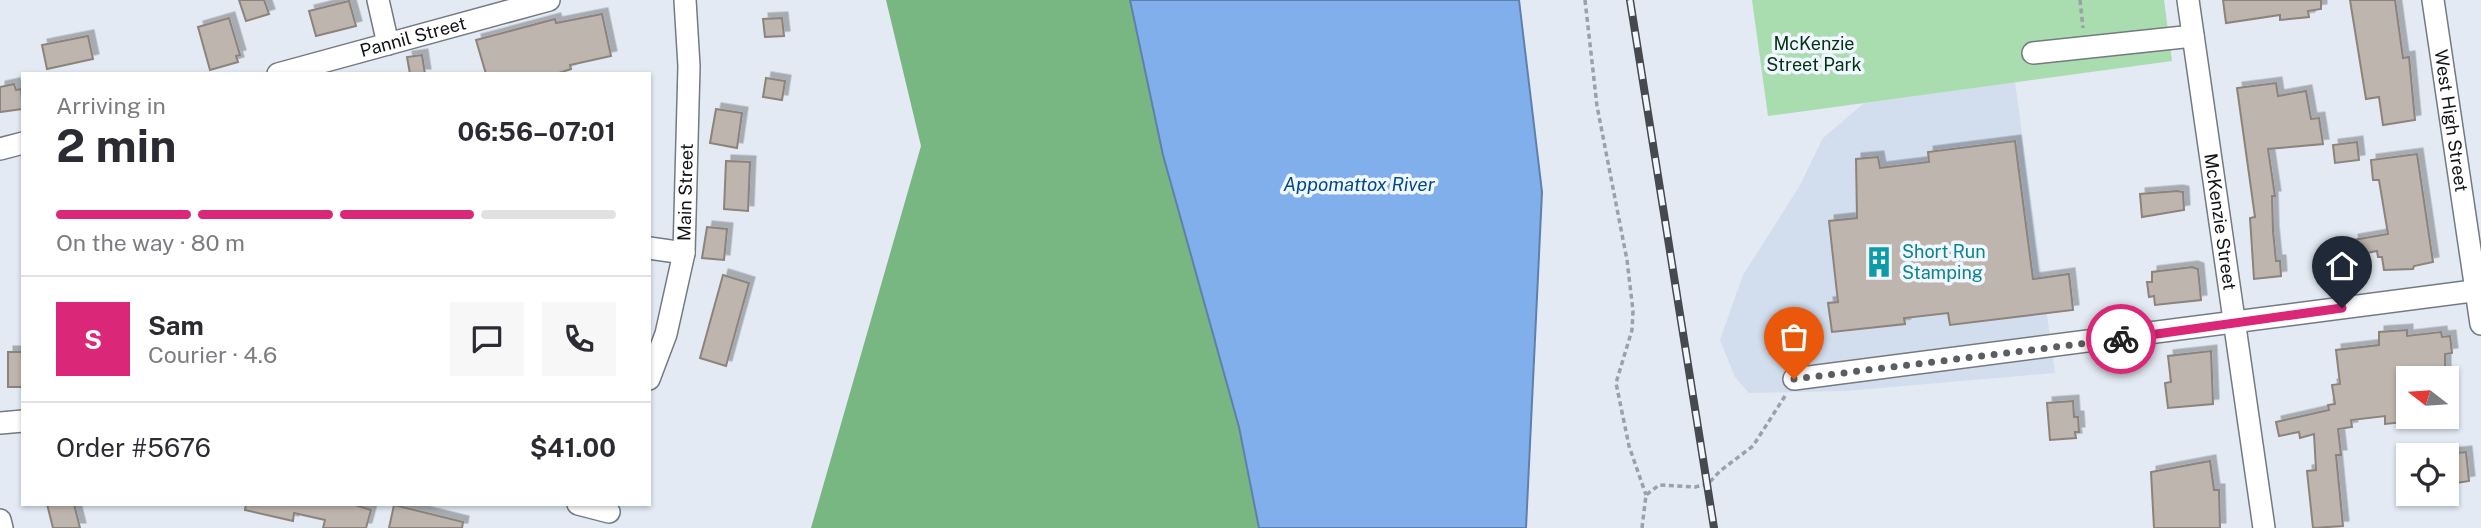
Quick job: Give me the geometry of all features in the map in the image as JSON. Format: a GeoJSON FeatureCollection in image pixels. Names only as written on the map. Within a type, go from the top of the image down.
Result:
{"type":"FeatureCollection","features":[{"type":"Feature","properties":{"kind":"street"},"geometry":{"type":"LineString","coordinates":[[379,0],[388,44]]}},
{"type":"Feature","properties":{"kind":"street","name":"Pannil Street"},"geometry":{"type":"LineString","coordinates":[[285,72],[549,0]]}},
{"type":"Feature","properties":{"kind":"street","name":"Main Street"},"geometry":{"type":"LineString","coordinates":[[651,373],[669,323],[684,253],[689,66],[685,0]]}},
{"type":"Feature","properties":{"kind":"street","name":"McKenzie Street"},"geometry":{"type":"LineString","coordinates":[[2188,0],[2264,528]]}},
{"type":"Feature","properties":{"kind":"street","name":"West High Street"},"geometry":{"type":"LineString","coordinates":[[2434,0],[2481,324]]}},
{"type":"Feature","properties":{"kind":"street"},"geometry":{"type":"LineString","coordinates":[[2033,53],[2193,36]]}},
{"type":"Feature","properties":{"kind":"street"},"geometry":{"type":"LineString","coordinates":[[0,149],[21,143]]}},
{"type":"Feature","properties":{"kind":"street"},"geometry":{"type":"LineString","coordinates":[[651,248],[684,253]]}},
{"type":"Feature","properties":{"kind":"street"},"geometry":{"type":"LineString","coordinates":[[1794,379],[2478,290]]}},
{"type":"Feature","properties":{"kind":"street"},"geometry":{"type":"LineString","coordinates":[[0,423],[21,421]]}},
{"type":"Feature","properties":{"kind":"street"},"geometry":{"type":"LineString","coordinates":[[583,506],[608,515]]}},
{"type":"Feature","properties":{"kind":"street"},"geometry":{"type":"LineString","coordinates":[[0,520],[2,528]]}},
{"type":"Feature","properties":{"kind":"path"},"geometry":{"type":"LineString","coordinates":[[1585,0],[1597,106],[1627,260],[1633,311],[1632,330],[1616,383],[1629,446],[1646,495],[1642,528]]}},
{"type":"Feature","properties":{"kind":"path"},"geometry":{"type":"LineString","coordinates":[[2080,0],[2086,48]]}},
{"type":"Feature","properties":{"kind":"path"},"geometry":{"type":"LineString","coordinates":[[1646,495],[1659,485],[1695,487],[1708,484],[1720,471],[1753,446],[1779,408],[1794,379]]}},
{"type":"Feature","properties":{"kind":"shaded area"},"geometry":{"type":"Polygon","coordinates":[[[2015,82],[2055,373],[1846,391],[1749,393],[1735,377],[1720,340],[1743,275],[1799,187],[1823,138],[1864,103],[2015,82]]]}},
{"type":"Feature","properties":{"kind":"green space"},"geometry":{"type":"Polygon","coordinates":[[[886,0],[1130,0],[1163,155],[1239,427],[1259,528],[811,528],[921,146],[886,0]]]}},
{"type":"Feature","properties":{"kind":"green space","name":"McKenzie Street Park"},"geometry":{"type":"Polygon","coordinates":[[[1752,0],[2164,0],[2172,61],[1768,116],[1752,0]]]}},
{"type":"Feature","properties":{"kind":"water","name":"Appomattox River"},"geometry":{"type":"Polygon","coordinates":[[[1130,0],[1519,0],[1542,192],[1526,528],[1259,528],[1239,427],[1163,155],[1130,0]]]}},
{"type":"Feature","properties":{"kind":"building"},"geometry":{"type":"Polygon","coordinates":[[[239,0],[264,0],[269,14],[246,21],[239,0]]]}},
{"type":"Feature","properties":{"kind":"building"},"geometry":{"type":"Polygon","coordinates":[[[2223,0],[2321,0],[2321,9],[2308,11],[2309,17],[2280,20],[2280,15],[2226,23],[2223,0]]]}},
{"type":"Feature","properties":{"kind":"building"},"geometry":{"type":"Polygon","coordinates":[[[2350,0],[2395,0],[2403,58],[2409,57],[2415,120],[2383,125],[2379,97],[2366,99],[2350,0]]]}},
{"type":"Feature","properties":{"kind":"building"},"geometry":{"type":"Polygon","coordinates":[[[349,1],[356,26],[316,36],[309,11],[349,1]]]}},
{"type":"Feature","properties":{"kind":"building"},"geometry":{"type":"Polygon","coordinates":[[[602,14],[611,56],[570,65],[571,69],[562,72],[485,72],[476,40],[555,19],[556,23],[602,14]]]}},
{"type":"Feature","properties":{"kind":"building"},"geometry":{"type":"Polygon","coordinates":[[[229,18],[240,55],[236,56],[238,62],[210,70],[198,27],[229,18]]]}},
{"type":"Feature","properties":{"kind":"building"},"geometry":{"type":"Polygon","coordinates":[[[782,18],[784,36],[765,37],[763,19],[782,18]]]}},
{"type":"Feature","properties":{"kind":"building"},"geometry":{"type":"Polygon","coordinates":[[[88,36],[93,59],[47,69],[42,45],[88,36]]]}},
{"type":"Feature","properties":{"kind":"building"},"geometry":{"type":"Polygon","coordinates":[[[422,55],[425,72],[410,72],[407,57],[422,55]]]}},
{"type":"Feature","properties":{"kind":"building"},"geometry":{"type":"Polygon","coordinates":[[[766,78],[785,81],[782,100],[763,97],[766,78]]]}},
{"type":"Feature","properties":{"kind":"building"},"geometry":{"type":"Polygon","coordinates":[[[2276,83],[2278,96],[2306,91],[2311,119],[2319,118],[2323,144],[2268,149],[2275,196],[2272,196],[2276,261],[2280,261],[2281,276],[2254,279],[2250,218],[2255,217],[2237,88],[2276,83]]]}},
{"type":"Feature","properties":{"kind":"building"},"geometry":{"type":"Polygon","coordinates":[[[14,84],[16,90],[21,89],[21,109],[0,112],[0,87],[14,84]]]}},
{"type":"Feature","properties":{"kind":"building"},"geometry":{"type":"Polygon","coordinates":[[[716,109],[742,113],[737,148],[710,143],[716,109]]]}},
{"type":"Feature","properties":{"kind":"building"},"geometry":{"type":"Polygon","coordinates":[[[2015,141],[2033,279],[2069,274],[2073,310],[1950,325],[1948,313],[1904,318],[1905,324],[1832,332],[1828,303],[1838,302],[1829,221],[1857,218],[1856,159],[1878,157],[1880,168],[1929,162],[1928,152],[2015,141]]]}},
{"type":"Feature","properties":{"kind":"building"},"geometry":{"type":"Polygon","coordinates":[[[2357,142],[2359,160],[2335,163],[2333,145],[2357,142]]]}},
{"type":"Feature","properties":{"kind":"building"},"geometry":{"type":"Polygon","coordinates":[[[2417,154],[2433,262],[2414,266],[2413,269],[2384,270],[2382,257],[2378,257],[2377,251],[2356,255],[2353,240],[2388,234],[2379,180],[2373,180],[2371,160],[2417,154]]]}},
{"type":"Feature","properties":{"kind":"building"},"geometry":{"type":"Polygon","coordinates":[[[726,161],[750,162],[748,211],[724,209],[726,161]]]}},
{"type":"Feature","properties":{"kind":"building"},"geometry":{"type":"Polygon","coordinates":[[[2183,192],[2184,210],[2142,217],[2140,194],[2183,192]]]}},
{"type":"Feature","properties":{"kind":"building"},"geometry":{"type":"Polygon","coordinates":[[[707,227],[727,229],[724,260],[702,258],[707,227]]]}},
{"type":"Feature","properties":{"kind":"building"},"geometry":{"type":"Polygon","coordinates":[[[2192,267],[2198,269],[2201,300],[2155,305],[2154,296],[2149,297],[2147,282],[2152,282],[2152,272],[2192,267]]]}},
{"type":"Feature","properties":{"kind":"building"},"geometry":{"type":"Polygon","coordinates":[[[723,275],[749,283],[726,366],[700,358],[723,275]]]}},
{"type":"Feature","properties":{"kind":"building"},"geometry":{"type":"Polygon","coordinates":[[[2407,330],[2407,336],[2441,332],[2442,337],[2450,336],[2452,353],[2445,354],[2445,366],[2396,366],[2396,423],[2385,424],[2385,416],[2351,420],[2352,427],[2338,429],[2341,455],[2336,455],[2343,526],[2313,528],[2307,471],[2316,470],[2314,434],[2300,438],[2299,432],[2279,436],[2276,422],[2329,410],[2328,405],[2335,404],[2332,385],[2340,384],[2336,350],[2379,345],[2379,332],[2407,330]]]}},
{"type":"Feature","properties":{"kind":"building"},"geometry":{"type":"Polygon","coordinates":[[[2211,351],[2213,404],[2168,408],[2165,383],[2171,382],[2168,356],[2211,351]]]}},
{"type":"Feature","properties":{"kind":"building"},"geometry":{"type":"Polygon","coordinates":[[[8,352],[21,352],[21,387],[8,387],[8,352]]]}},
{"type":"Feature","properties":{"kind":"building"},"geometry":{"type":"Polygon","coordinates":[[[2073,401],[2074,417],[2078,417],[2079,432],[2075,432],[2076,438],[2050,440],[2047,403],[2073,401]]]}},
{"type":"Feature","properties":{"kind":"building"},"geometry":{"type":"Polygon","coordinates":[[[2466,452],[2469,481],[2459,483],[2459,453],[2466,452]]]}},
{"type":"Feature","properties":{"kind":"building"},"geometry":{"type":"Polygon","coordinates":[[[2210,461],[2214,490],[2219,490],[2220,528],[2154,528],[2151,472],[2210,461]]]}},
{"type":"Feature","properties":{"kind":"building"},"geometry":{"type":"Polygon","coordinates":[[[48,506],[74,506],[80,528],[53,528],[48,506]]]}},
{"type":"Feature","properties":{"kind":"building"},"geometry":{"type":"Polygon","coordinates":[[[246,506],[358,506],[371,510],[366,528],[323,528],[325,520],[294,513],[293,521],[245,510],[246,506]]]}},
{"type":"Feature","properties":{"kind":"building"},"geometry":{"type":"Polygon","coordinates":[[[394,506],[463,522],[462,528],[389,528],[394,506]]]}},
{"type":"Feature","properties":{"kind":"railway"},"geometry":{"type":"LineString","coordinates":[[1630,0],[1714,528]]}},
{"type":"Feature","properties":{"kind":"way so far"},"geometry":{"type":"LineString","coordinates":[[1794,379],[2000,351],[2121,339]]}},
{"type":"Feature","properties":{"kind":"place","name":"Short Run Stamping"},"geometry":{"type":"Point","coordinates":[1879,262]}},
{"type":"Feature","properties":{"kind":"route"},"geometry":{"type":"LineString","coordinates":[[2121,339],[2342,308]]}}]}
